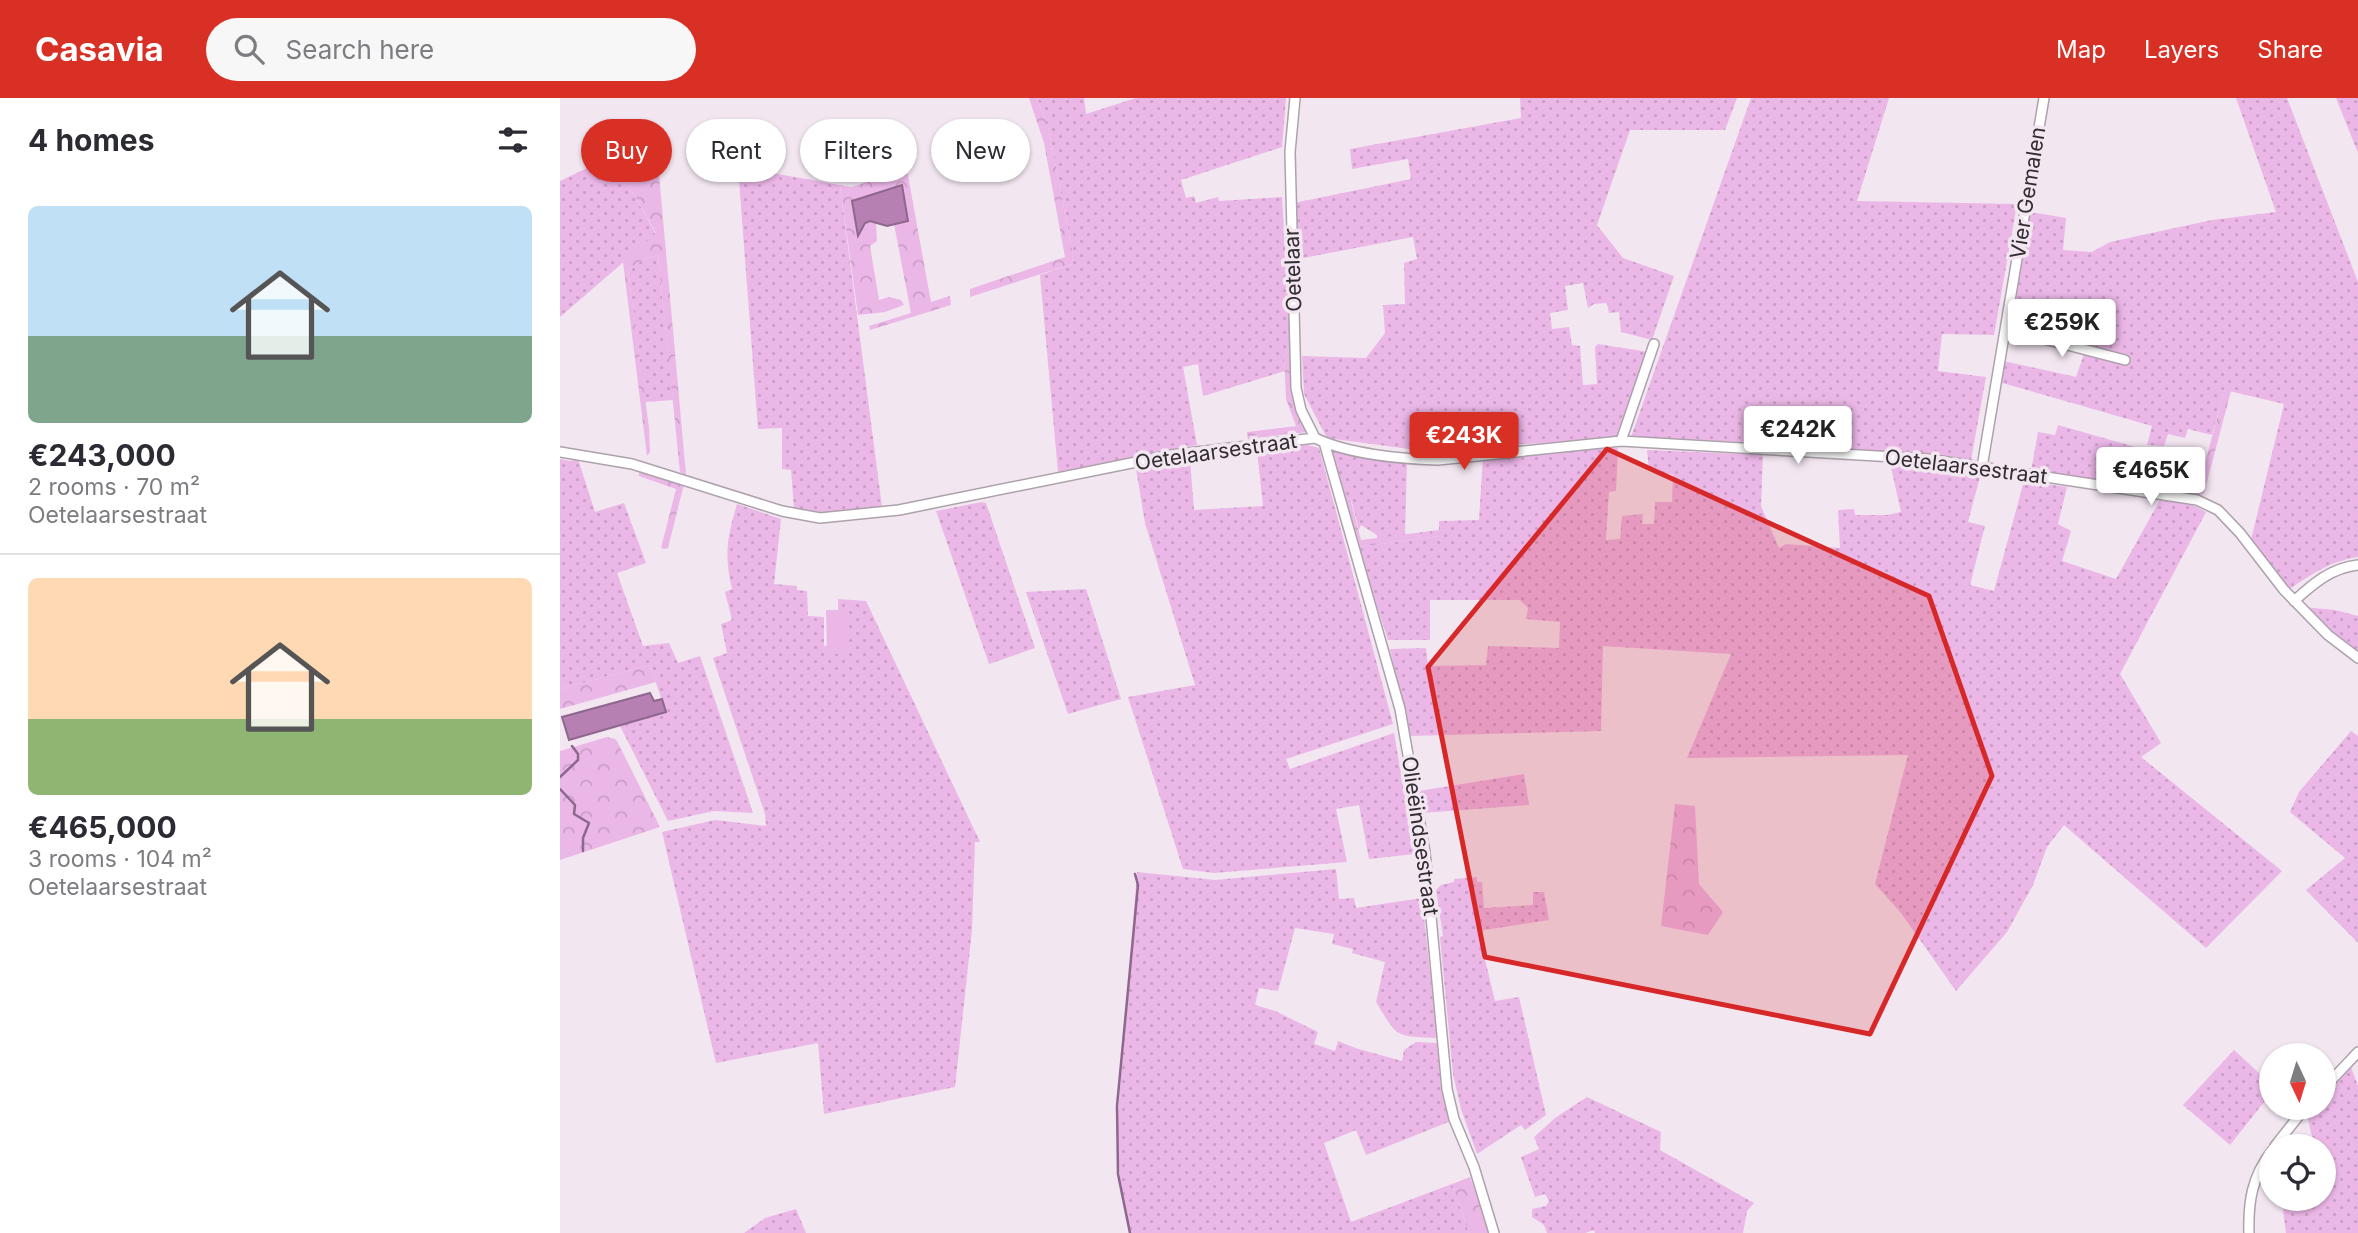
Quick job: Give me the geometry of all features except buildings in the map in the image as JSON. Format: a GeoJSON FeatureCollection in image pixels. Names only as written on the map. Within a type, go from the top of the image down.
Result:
{"type":"FeatureCollection","features":[{"type":"Feature","properties":{"kind":"street","name":"Oetelaar"},"geometry":{"type":"LineString","coordinates":[[1295,98],[1290,152],[1296,388],[1301,410],[1319,440]]}},
{"type":"Feature","properties":{"kind":"street","name":"Vier Gemalen"},"geometry":{"type":"LineString","coordinates":[[1982,467],[2044,98]]}},
{"type":"Feature","properties":{"kind":"street"},"geometry":{"type":"LineString","coordinates":[[2006,329],[2126,360]]}},
{"type":"Feature","properties":{"kind":"street"},"geometry":{"type":"LineString","coordinates":[[1621,441],[1654,344]]}},
{"type":"Feature","properties":{"kind":"street","name":"Oetelaarsestraat"},"geometry":{"type":"LineString","coordinates":[[560,452],[632,464],[782,511],[821,518],[899,510],[1171,455],[1319,440],[1410,459],[1438,460],[1621,441],[1928,459],[2197,499],[2218,510],[2294,601],[2328,635],[2358,658]]}},
{"type":"Feature","properties":{"kind":"street","name":"Olieëindsestraat"},"geometry":{"type":"LineString","coordinates":[[1319,440],[1400,709],[1425,852],[1447,1089],[1454,1119],[1474,1167],[1494,1233]]}},
{"type":"Feature","properties":{"kind":"street"},"geometry":{"type":"LineString","coordinates":[[2294,601],[2331,572],[2358,565]]}},
{"type":"Feature","properties":{"kind":"street"},"geometry":{"type":"LineString","coordinates":[[2336,1075],[2358,1052]]}},
{"type":"Feature","properties":{"kind":"street"},"geometry":{"type":"LineString","coordinates":[[2284,1134],[2296,1120]]}},
{"type":"Feature","properties":{"kind":"street"},"geometry":{"type":"LineString","coordinates":[[2249,1233],[2252,1184],[2259,1169]]}},
{"type":"Feature","properties":{"kind":"highlighted area"},"geometry":{"type":"Polygon","coordinates":[[[1607,449],[1929,596],[1992,776],[1870,1034],[1485,957],[1428,667],[1607,449]]]}},
{"type":"Feature","properties":{"kind":"green space"},"geometry":{"type":"Polygon","coordinates":[[[1029,98],[1037,98],[1048,126],[1073,255],[1072,264],[970,297],[970,289],[1065,257],[1044,143],[1029,98]]]}},
{"type":"Feature","properties":{"kind":"green space"},"geometry":{"type":"Polygon","coordinates":[[[1037,98],[1084,98],[1086,114],[1136,98],[1286,98],[1282,147],[1181,180],[1186,198],[1194,196],[1196,203],[1218,197],[1219,201],[1282,197],[1291,349],[1284,356],[1285,371],[1203,396],[1198,364],[1183,367],[1197,445],[1058,472],[1040,275],[1072,264],[1073,255],[1048,126],[1037,98]]]}},
{"type":"Feature","properties":{"kind":"green space"},"geometry":{"type":"Polygon","coordinates":[[[1520,98],[1737,98],[1725,130],[1630,130],[1597,225],[1623,258],[1674,276],[1652,340],[1621,332],[1619,312],[1609,313],[1607,303],[1594,304],[1588,308],[1583,283],[1565,286],[1568,310],[1550,313],[1552,329],[1569,327],[1572,345],[1580,346],[1583,385],[1597,384],[1595,347],[1598,344],[1648,352],[1616,438],[1424,451],[1327,438],[1304,394],[1302,356],[1366,358],[1385,333],[1383,305],[1405,304],[1404,263],[1417,259],[1413,237],[1298,259],[1294,203],[1411,179],[1408,159],[1352,169],[1350,149],[1521,118],[1520,98]]]}},
{"type":"Feature","properties":{"kind":"green space"},"geometry":{"type":"Polygon","coordinates":[[[1751,98],[1889,98],[1857,201],[2017,204],[1994,335],[1942,334],[1938,371],[1986,377],[1971,460],[1763,443],[1631,437],[1751,98]]]}},
{"type":"Feature","properties":{"kind":"green space"},"geometry":{"type":"Polygon","coordinates":[[[2236,98],[2287,98],[2358,282],[2358,557],[2331,565],[2291,588],[2286,588],[2250,544],[2284,404],[2225,390],[2212,435],[2188,429],[2185,438],[2168,434],[2164,446],[2147,445],[2152,426],[1999,382],[2003,361],[2076,377],[2084,354],[2126,365],[2129,359],[2069,343],[2085,308],[2065,304],[2048,337],[2010,327],[2030,212],[2066,218],[2063,250],[2092,252],[2110,242],[2212,220],[2276,212],[2236,98]]]}},
{"type":"Feature","properties":{"kind":"green space"},"geometry":{"type":"Polygon","coordinates":[[[2336,98],[2358,98],[2358,153],[2336,98]]]}},
{"type":"Feature","properties":{"kind":"green space"},"geometry":{"type":"Polygon","coordinates":[[[581,171],[581,182],[627,182],[656,234],[560,317],[560,181],[581,171]]]}},
{"type":"Feature","properties":{"kind":"green space"},"geometry":{"type":"Polygon","coordinates":[[[786,175],[800,178],[800,182],[840,185],[882,507],[827,513],[794,509],[791,470],[782,469],[782,428],[758,429],[739,182],[786,182],[786,175]]]}},
{"type":"Feature","properties":{"kind":"green space"},"geometry":{"type":"Polygon","coordinates":[[[627,182],[660,182],[686,475],[680,472],[658,255],[643,260],[628,270],[649,428],[650,452],[647,456],[623,262],[656,233],[627,182]]]}},
{"type":"Feature","properties":{"kind":"green space"},"geometry":{"type":"Polygon","coordinates":[[[867,182],[909,182],[931,302],[950,296],[951,305],[870,330],[869,326],[911,313],[894,224],[908,220],[902,186],[852,201],[859,235],[865,223],[876,223],[877,241],[870,246],[879,300],[889,297],[901,300],[904,305],[885,312],[858,315],[840,185],[851,187],[867,182]]]}},
{"type":"Feature","properties":{"kind":"green space"},"geometry":{"type":"Polygon","coordinates":[[[658,255],[673,400],[645,402],[628,270],[643,260],[658,255]]]}},
{"type":"Feature","properties":{"kind":"green space"},"geometry":{"type":"Polygon","coordinates":[[[1291,349],[1294,399],[1307,432],[1248,439],[1247,432],[1296,426],[1286,399],[1284,356],[1291,349]]]}},
{"type":"Feature","properties":{"kind":"green space"},"geometry":{"type":"Polygon","coordinates":[[[2225,389],[2231,391],[2204,493],[2196,496],[2225,389]]]}},
{"type":"Feature","properties":{"kind":"green space"},"geometry":{"type":"Polygon","coordinates":[[[2058,425],[2146,450],[2136,486],[2031,471],[2038,432],[2055,435],[2058,425]]]}},
{"type":"Feature","properties":{"kind":"green space"},"geometry":{"type":"Polygon","coordinates":[[[1307,445],[1319,448],[1393,724],[1286,759],[1290,769],[1394,733],[1415,854],[1369,859],[1359,805],[1336,809],[1347,862],[1214,873],[1183,869],[1128,697],[1195,685],[1145,523],[1136,469],[1190,459],[1194,510],[1263,506],[1257,450],[1307,445]]]}},
{"type":"Feature","properties":{"kind":"green space"},"geometry":{"type":"Polygon","coordinates":[[[1618,448],[1616,491],[1609,492],[1606,540],[1620,539],[1622,516],[1643,514],[1642,524],[1654,524],[1655,502],[1672,502],[1673,475],[1649,470],[1647,450],[1763,455],[1761,506],[1779,548],[1786,544],[1840,548],[1838,510],[1854,509],[1855,515],[1901,512],[1890,463],[1981,473],[1968,522],[1985,526],[1970,585],[1994,591],[2024,481],[2067,487],[2058,524],[2071,531],[2062,561],[2116,579],[2160,500],[2193,505],[2206,512],[2120,674],[2161,743],[2141,757],[2282,871],[2206,948],[2064,825],[2047,847],[2033,885],[2007,932],[1956,991],[1901,913],[1875,884],[1908,755],[1687,758],[1731,654],[1603,646],[1601,731],[1409,736],[1390,649],[1426,648],[1428,666],[1486,665],[1488,646],[1559,648],[1560,622],[1526,619],[1528,608],[1520,600],[1430,600],[1430,640],[1388,640],[1358,547],[1439,536],[1439,521],[1479,520],[1483,457],[1618,448]]]}},
{"type":"Feature","properties":{"kind":"green space"},"geometry":{"type":"Polygon","coordinates":[[[1331,450],[1407,461],[1405,535],[1377,539],[1377,535],[1361,525],[1359,530],[1351,499],[1344,499],[1331,450]]]}},
{"type":"Feature","properties":{"kind":"green space"},"geometry":{"type":"Polygon","coordinates":[[[560,459],[578,459],[595,512],[624,503],[646,563],[617,573],[643,646],[669,643],[678,663],[700,656],[753,813],[714,811],[668,821],[620,726],[666,712],[650,665],[560,689],[560,459]]]}},
{"type":"Feature","properties":{"kind":"green space"},"geometry":{"type":"Polygon","coordinates":[[[639,469],[684,484],[668,548],[661,548],[676,489],[639,476],[639,469]]]}},
{"type":"Feature","properties":{"kind":"green space"},"geometry":{"type":"Polygon","coordinates":[[[1350,498],[1361,540],[1439,530],[1439,536],[1358,547],[1344,499],[1350,498]]]}},
{"type":"Feature","properties":{"kind":"green space"},"geometry":{"type":"Polygon","coordinates":[[[986,503],[1035,648],[989,664],[936,511],[986,503]]]}},
{"type":"Feature","properties":{"kind":"green space"},"geometry":{"type":"Polygon","coordinates":[[[737,504],[781,519],[774,584],[797,586],[797,590],[807,591],[808,616],[824,617],[824,646],[839,644],[838,599],[866,601],[980,842],[975,842],[972,930],[955,1087],[824,1114],[818,1043],[716,1063],[662,832],[715,820],[766,826],[765,814],[713,658],[727,653],[721,624],[732,620],[725,592],[732,589],[728,546],[737,504]]]}},
{"type":"Feature","properties":{"kind":"green space"},"geometry":{"type":"Polygon","coordinates":[[[1086,589],[1121,699],[1068,714],[1026,592],[1086,589]]]}},
{"type":"Feature","properties":{"kind":"green space"},"geometry":{"type":"Polygon","coordinates":[[[2303,607],[2335,610],[2358,616],[2358,656],[2303,607]]]}},
{"type":"Feature","properties":{"kind":"green space"},"geometry":{"type":"Polygon","coordinates":[[[826,610],[848,610],[849,654],[827,654],[826,610]]]}},
{"type":"Feature","properties":{"kind":"green space"},"geometry":{"type":"Polygon","coordinates":[[[650,665],[656,682],[560,709],[560,689],[650,665]]]}},
{"type":"Feature","properties":{"kind":"green space"},"geometry":{"type":"Polygon","coordinates":[[[2351,731],[2358,736],[2358,943],[2306,890],[2345,858],[2290,812],[2299,792],[2351,731]]]}},
{"type":"Feature","properties":{"kind":"green space"},"geometry":{"type":"Polygon","coordinates":[[[607,737],[617,741],[660,827],[560,860],[560,751],[607,737]]]}},
{"type":"Feature","properties":{"kind":"green space"},"geometry":{"type":"Polygon","coordinates":[[[1524,774],[1529,805],[1422,813],[1419,791],[1524,774]]]}},
{"type":"Feature","properties":{"kind":"green space"},"geometry":{"type":"Polygon","coordinates":[[[1675,804],[1695,806],[1699,884],[1723,912],[1708,935],[1661,926],[1675,804]]]}},
{"type":"Feature","properties":{"kind":"green space"},"geometry":{"type":"Polygon","coordinates":[[[1336,869],[1339,899],[1354,898],[1356,908],[1422,898],[1437,1038],[1412,1037],[1394,1029],[1376,1002],[1385,962],[1332,944],[1334,934],[1295,928],[1278,991],[1259,988],[1255,1005],[1275,1011],[1318,1032],[1314,1044],[1335,1051],[1338,1041],[1402,1061],[1404,1050],[1416,1042],[1437,1043],[1441,1087],[1451,1121],[1366,1155],[1356,1130],[1324,1143],[1351,1222],[1452,1184],[1469,1233],[1130,1233],[1120,1182],[1117,1127],[1137,872],[1215,880],[1336,869]]]}},
{"type":"Feature","properties":{"kind":"green space"},"geometry":{"type":"Polygon","coordinates":[[[1477,877],[1477,882],[1482,882],[1484,908],[1533,905],[1533,892],[1544,892],[1549,920],[1478,931],[1495,1001],[1519,997],[1546,1115],[1525,1130],[1521,1125],[1477,1154],[1461,1109],[1453,1074],[1440,937],[1443,936],[1436,890],[1441,885],[1454,882],[1454,879],[1477,877]]]}},
{"type":"Feature","properties":{"kind":"green space"},"geometry":{"type":"Polygon","coordinates":[[[2234,1050],[2259,1073],[2259,1108],[2230,1145],[2183,1105],[2234,1050]]]}},
{"type":"Feature","properties":{"kind":"green space"},"geometry":{"type":"Polygon","coordinates":[[[2351,1067],[2358,1086],[2358,1233],[2286,1233],[2283,1211],[2336,1211],[2336,1134],[2311,1134],[2308,1120],[2336,1120],[2336,1083],[2351,1067]]]}},
{"type":"Feature","properties":{"kind":"green space"},"geometry":{"type":"Polygon","coordinates":[[[1587,1097],[1661,1132],[1660,1150],[1754,1203],[1747,1211],[1743,1233],[1595,1233],[1594,1230],[1585,1233],[1547,1233],[1544,1225],[1532,1217],[1532,1209],[1546,1206],[1549,1201],[1545,1194],[1535,1197],[1521,1157],[1539,1149],[1534,1137],[1555,1118],[1587,1097]]]}},
{"type":"Feature","properties":{"kind":"green space"},"geometry":{"type":"Polygon","coordinates":[[[1470,1177],[1491,1233],[1469,1233],[1452,1184],[1470,1177]]]}},
{"type":"Feature","properties":{"kind":"green space"},"geometry":{"type":"Polygon","coordinates":[[[796,1209],[806,1233],[744,1233],[765,1218],[796,1209]]]}},
{"type":"Feature","properties":{"kind":"shaded area"},"geometry":{"type":"Polygon","coordinates":[[[902,185],[908,221],[887,226],[870,221],[865,223],[858,236],[852,201],[902,185]]]}},
{"type":"Feature","properties":{"kind":"shaded area"},"geometry":{"type":"Polygon","coordinates":[[[650,693],[654,701],[662,699],[666,712],[569,740],[562,717],[650,693]]]}},
{"type":"Feature","properties":{"kind":"waterway"},"geometry":{"type":"LineString","coordinates":[[560,777],[578,760],[578,754],[572,746]]}},
{"type":"Feature","properties":{"kind":"waterway"},"geometry":{"type":"LineString","coordinates":[[560,789],[575,805],[574,814],[589,823],[583,838],[583,851]]}},
{"type":"Feature","properties":{"kind":"waterway"},"geometry":{"type":"LineString","coordinates":[[1130,1233],[1118,1174],[1117,1106],[1138,885],[1135,874]]}}]}
